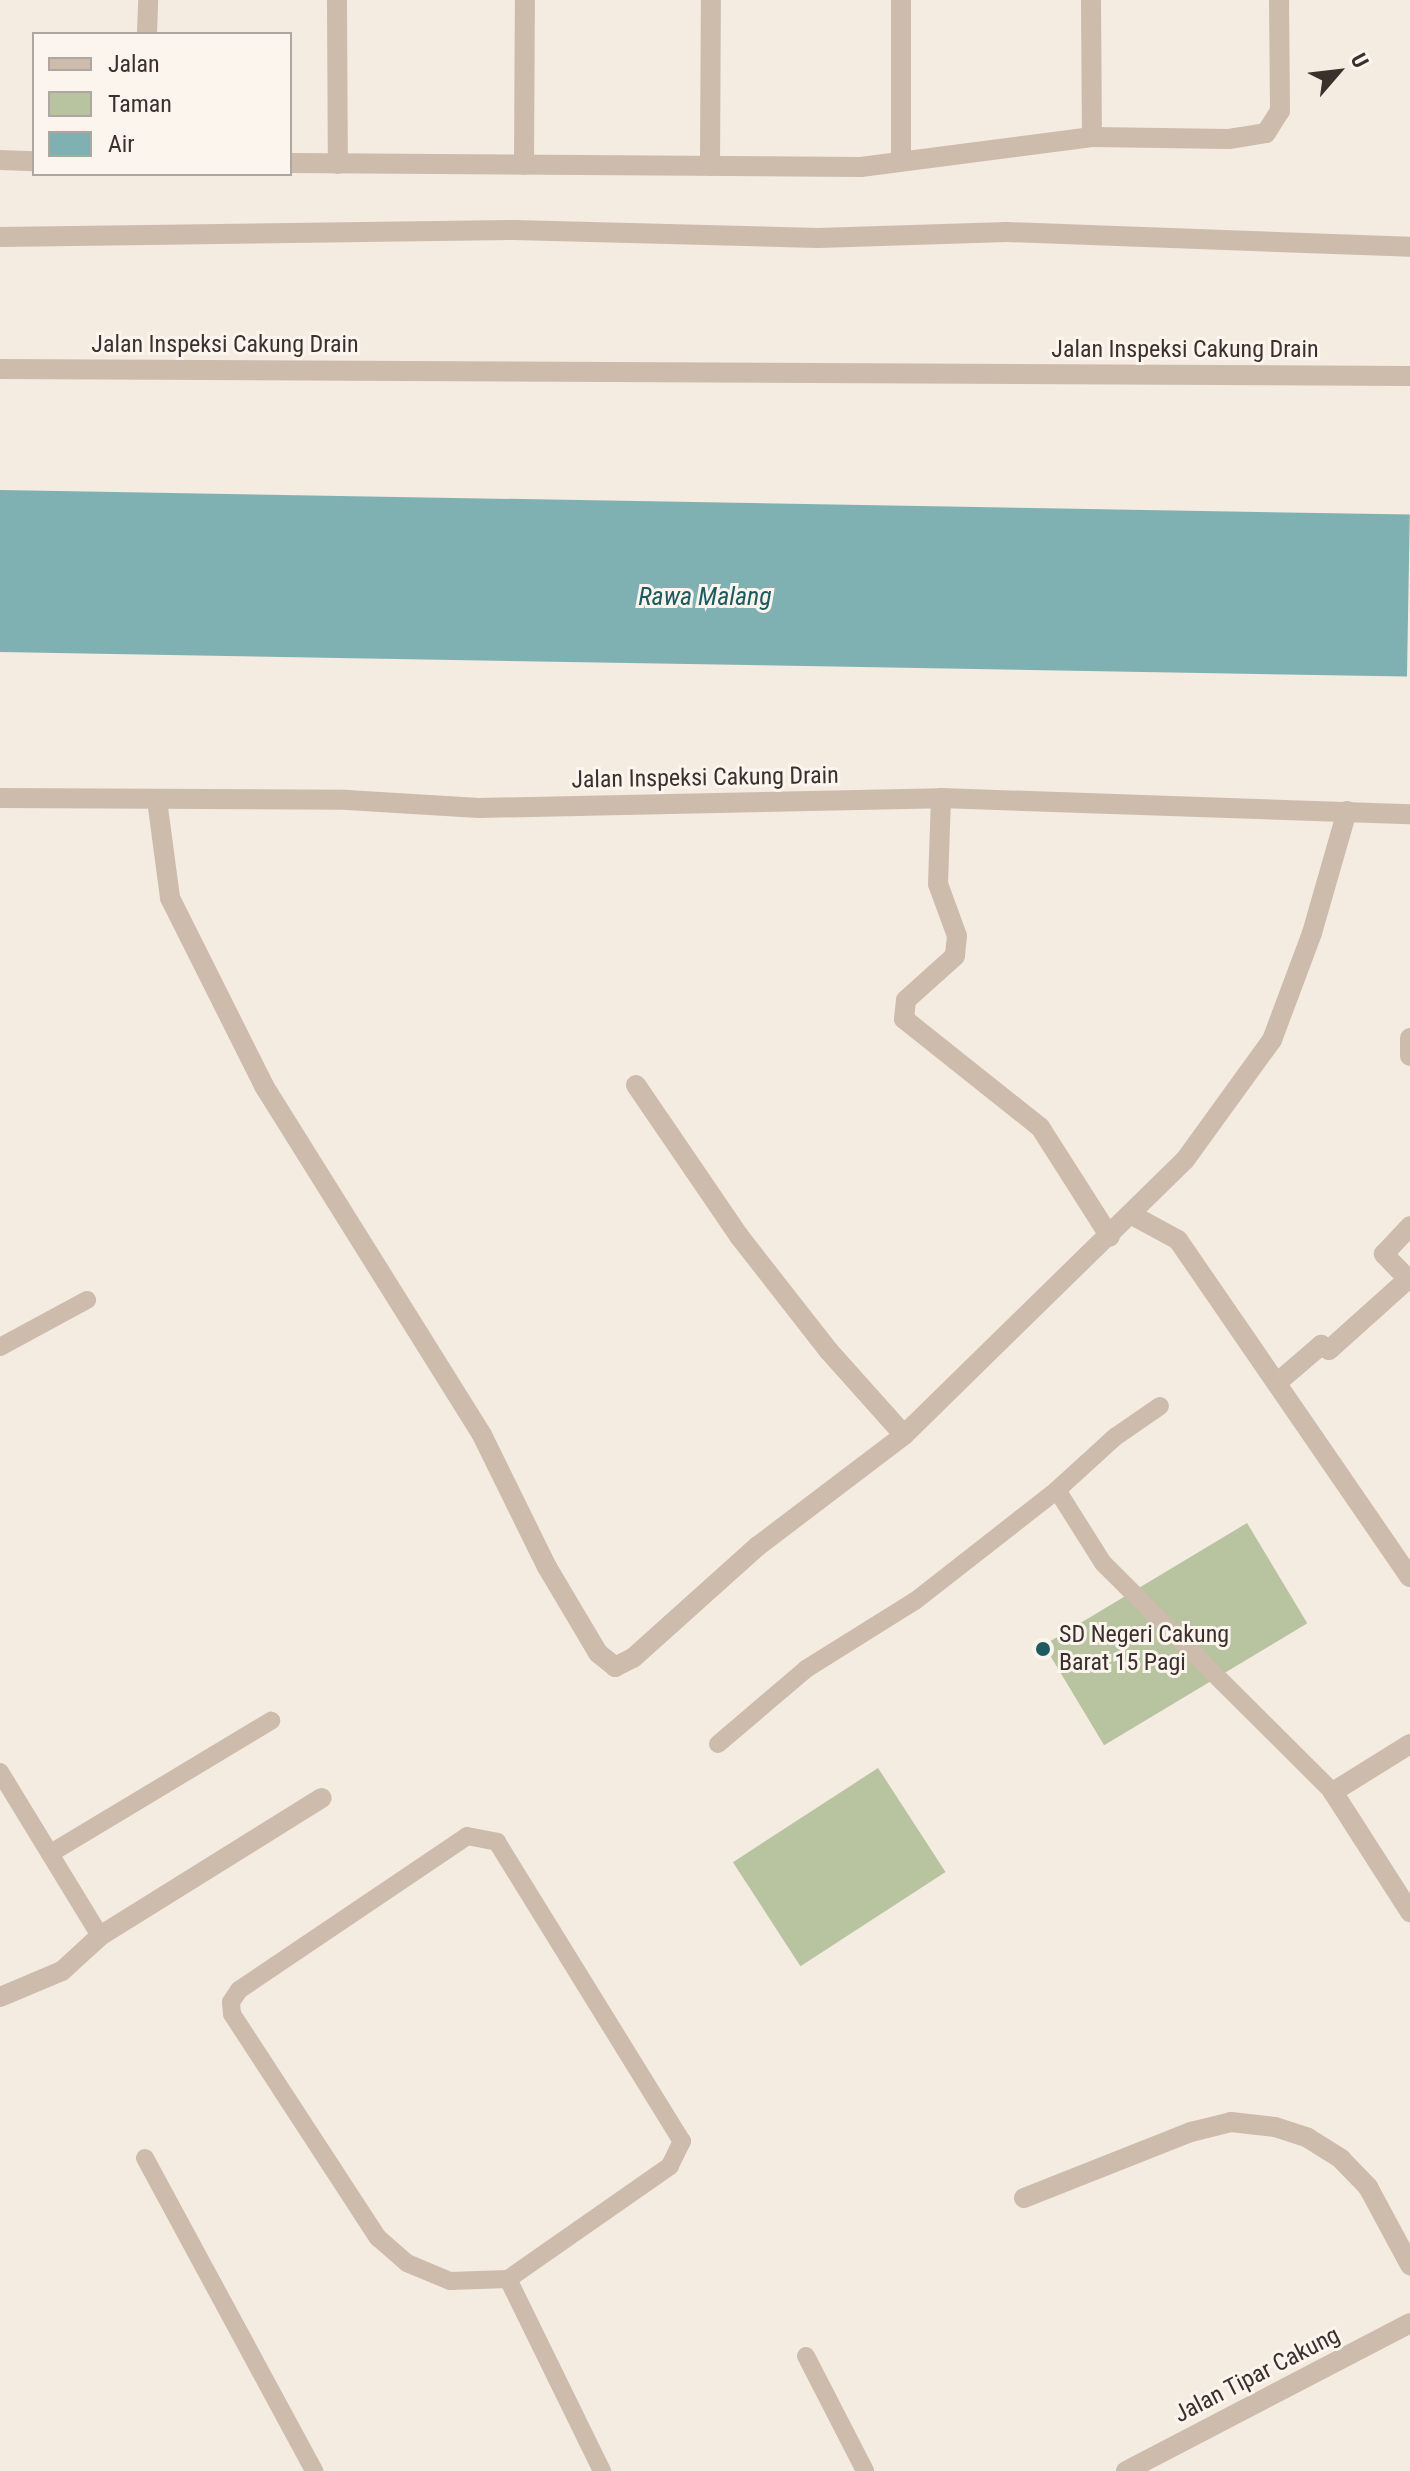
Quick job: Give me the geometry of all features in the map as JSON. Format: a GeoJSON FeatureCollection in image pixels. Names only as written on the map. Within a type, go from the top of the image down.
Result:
{"type":"FeatureCollection","features":[{"type":"Feature","properties":{"kind":"street"},"geometry":{"type":"LineString","coordinates":[[147,32],[148,0]]}},
{"type":"Feature","properties":{"kind":"street"},"geometry":{"type":"LineString","coordinates":[[337,0],[338,164]]}},
{"type":"Feature","properties":{"kind":"street"},"geometry":{"type":"LineString","coordinates":[[524,165],[525,0]]}},
{"type":"Feature","properties":{"kind":"street"},"geometry":{"type":"LineString","coordinates":[[710,166],[711,0]]}},
{"type":"Feature","properties":{"kind":"street"},"geometry":{"type":"LineString","coordinates":[[901,0],[901,158]]}},
{"type":"Feature","properties":{"kind":"street"},"geometry":{"type":"LineString","coordinates":[[1091,0],[1092,137]]}},
{"type":"Feature","properties":{"kind":"street"},"geometry":{"type":"LineString","coordinates":[[292,163],[861,167],[901,158],[1092,137],[1229,139],[1266,133],[1280,111],[1279,0]]}},
{"type":"Feature","properties":{"kind":"street"},"geometry":{"type":"LineString","coordinates":[[0,160],[32,161]]}},
{"type":"Feature","properties":{"kind":"street"},"geometry":{"type":"LineString","coordinates":[[0,237],[514,230],[818,238],[1007,232],[1410,247]]}},
{"type":"Feature","properties":{"kind":"street","name":"Jalan Inspeksi Cakung Drain"},"geometry":{"type":"LineString","coordinates":[[0,369],[1410,376]]}},
{"type":"Feature","properties":{"kind":"street","name":"Jalan Inspeksi Cakung Drain"},"geometry":{"type":"LineString","coordinates":[[0,798],[347,800],[494,808],[941,798],[1410,814]]}},
{"type":"Feature","properties":{"kind":"street"},"geometry":{"type":"LineString","coordinates":[[941,798],[938,884],[957,936],[955,956],[906,1000],[904,1019],[1040,1127],[1110,1237]]}},
{"type":"Feature","properties":{"kind":"street"},"geometry":{"type":"LineString","coordinates":[[157,800],[170,898],[257,1073],[482,1435],[547,1567],[598,1653],[615,1667],[633,1658],[758,1546],[904,1435],[1067,1270],[1110,1237],[1185,1160],[1272,1040],[1312,933],[1347,811]]}},
{"type":"Feature","properties":{"kind":"street"},"geometry":{"type":"LineString","coordinates":[[1410,1038],[1410,1056]]}},
{"type":"Feature","properties":{"kind":"street"},"geometry":{"type":"LineString","coordinates":[[636,1085],[739,1236],[828,1350],[904,1435]]}},
{"type":"Feature","properties":{"kind":"street"},"geometry":{"type":"LineString","coordinates":[[1132,1215],[1178,1240],[1410,1577]]}},
{"type":"Feature","properties":{"kind":"street"},"geometry":{"type":"LineString","coordinates":[[1278,1382],[1321,1345],[1329,1350],[1408,1279],[1384,1254],[1410,1226]]}},
{"type":"Feature","properties":{"kind":"street"},"geometry":{"type":"LineString","coordinates":[[1410,1744],[1333,1792],[1410,1912]]}},
{"type":"Feature","properties":{"kind":"street"},"geometry":{"type":"LineString","coordinates":[[0,1997],[62,1971],[100,1936],[322,1798]]}},
{"type":"Feature","properties":{"kind":"street"},"geometry":{"type":"LineString","coordinates":[[1024,2198],[1191,2132],[1231,2122],[1275,2127],[1308,2138],[1341,2159],[1368,2187],[1410,2265]]}},
{"type":"Feature","properties":{"kind":"street","name":"Jalan Tipar Cakung"},"geometry":{"type":"LineString","coordinates":[[1126,2471],[1410,2323]]}},
{"type":"Feature","properties":{"kind":"lane"},"geometry":{"type":"LineString","coordinates":[[0,1347],[87,1300]]}},
{"type":"Feature","properties":{"kind":"lane"},"geometry":{"type":"LineString","coordinates":[[718,1744],[806,1669],[915,1601],[1057,1490],[1115,1437],[1160,1406]]}},
{"type":"Feature","properties":{"kind":"lane"},"geometry":{"type":"LineString","coordinates":[[1057,1490],[1103,1563],[1333,1792]]}},
{"type":"Feature","properties":{"kind":"lane"},"geometry":{"type":"LineString","coordinates":[[51,1853],[271,1721]]}},
{"type":"Feature","properties":{"kind":"lane"},"geometry":{"type":"LineString","coordinates":[[0,1772],[100,1936]]}},
{"type":"Feature","properties":{"kind":"lane"},"geometry":{"type":"LineString","coordinates":[[467,1836],[497,1842],[682,2141],[670,2166],[508,2279],[450,2281],[407,2263],[378,2238],[232,2014],[231,2002],[239,1990],[467,1836]]}},
{"type":"Feature","properties":{"kind":"lane"},"geometry":{"type":"LineString","coordinates":[[145,2158],[314,2471]]}},
{"type":"Feature","properties":{"kind":"lane"},"geometry":{"type":"LineString","coordinates":[[508,2279],[602,2471]]}},
{"type":"Feature","properties":{"kind":"lane"},"geometry":{"type":"LineString","coordinates":[[806,2356],[865,2471]]}},
{"type":"Feature","properties":{"kind":"green space"},"geometry":{"type":"Polygon","coordinates":[[[1247,1523],[1307,1623],[1104,1745],[1044,1645],[1247,1523]]]}},
{"type":"Feature","properties":{"kind":"green space"},"geometry":{"type":"Polygon","coordinates":[[[878,1768],[946,1872],[800,1966],[733,1862],[878,1768]]]}},
{"type":"Feature","properties":{"kind":"water","name":"Rawa Malang"},"geometry":{"type":"Polygon","coordinates":[[[0,490],[1410,515],[1407,677],[0,652],[0,490]]]}},
{"type":"Feature","properties":{"kind":"place","name":"SD Negeri Cakung Barat 15 Pagi"},"geometry":{"type":"Point","coordinates":[1043,1649]}}]}
